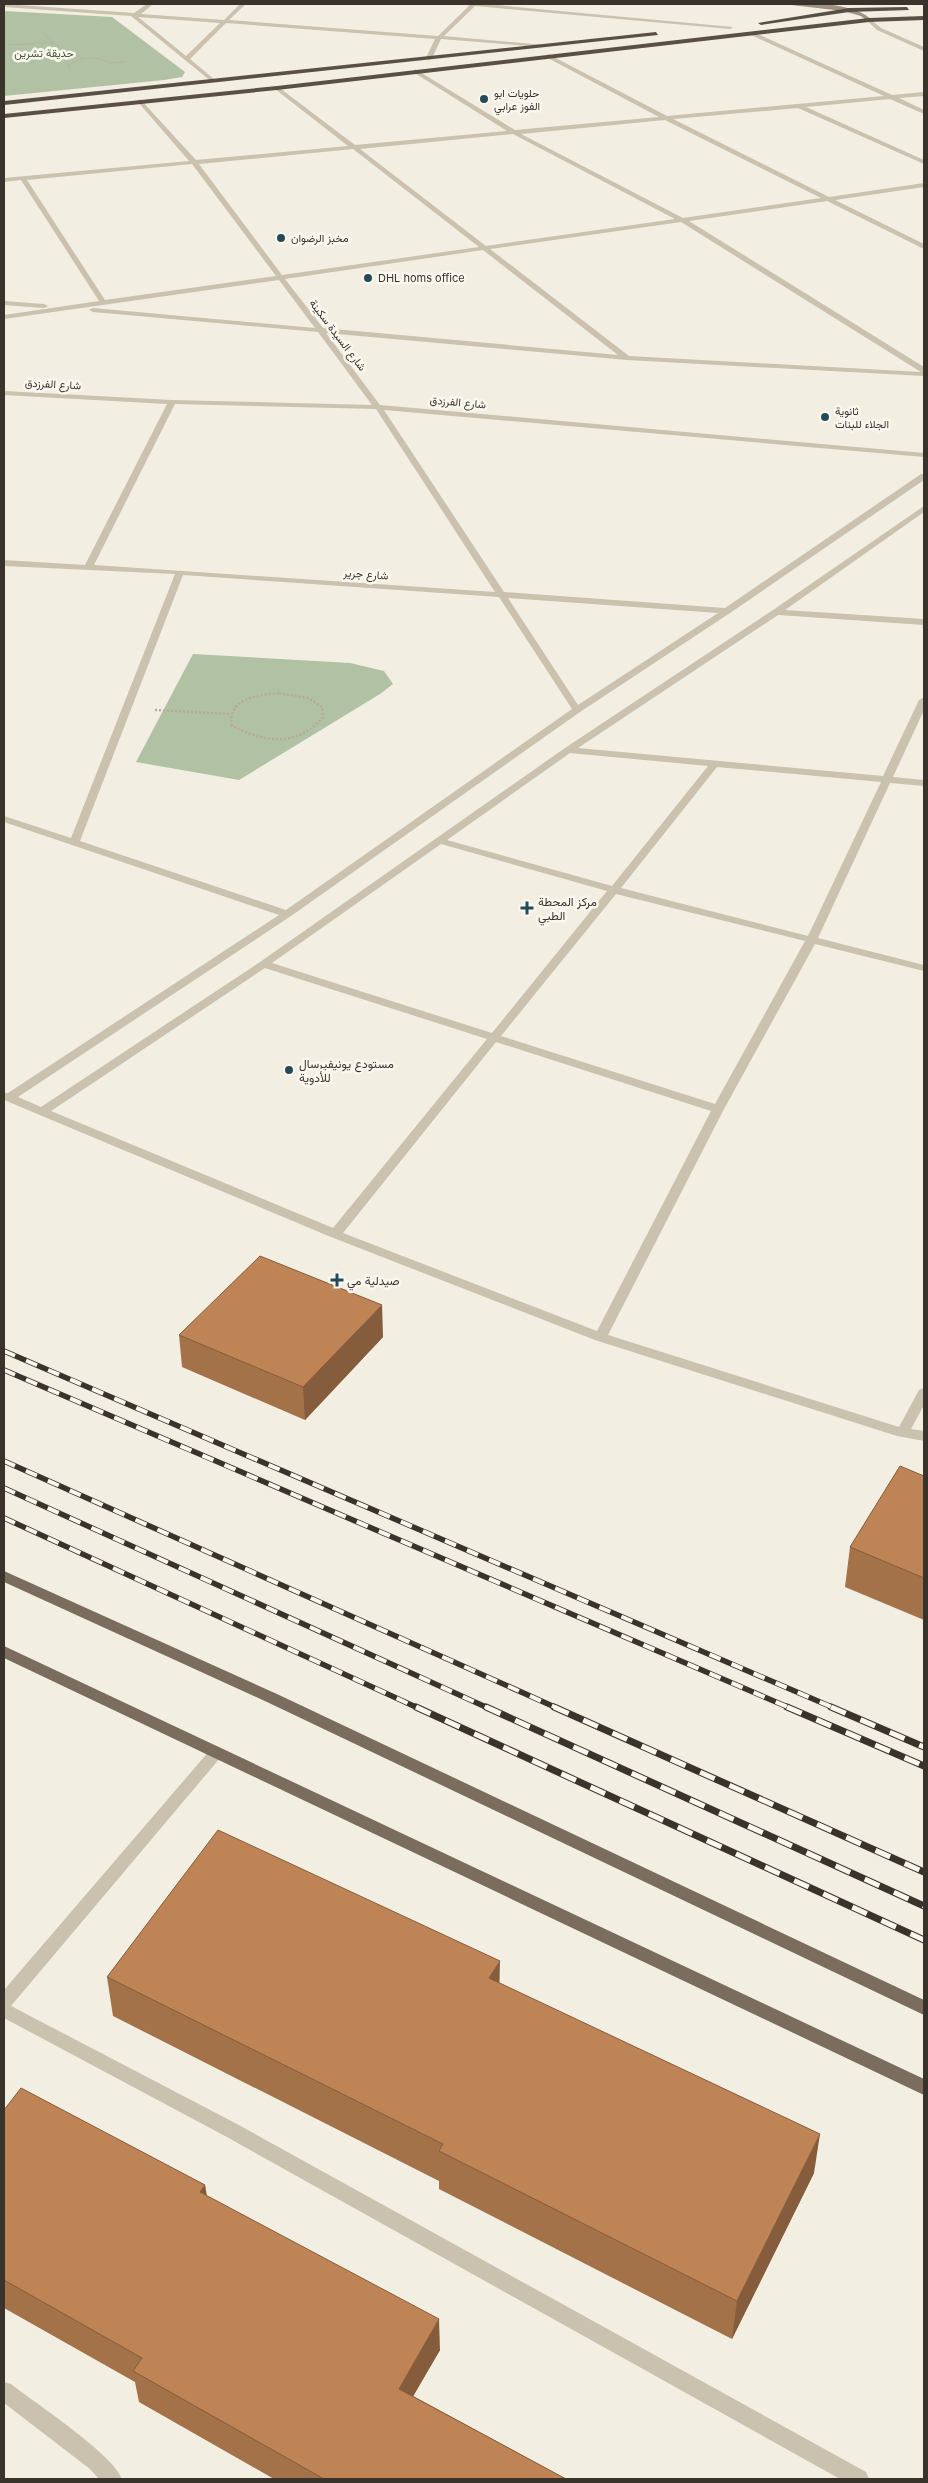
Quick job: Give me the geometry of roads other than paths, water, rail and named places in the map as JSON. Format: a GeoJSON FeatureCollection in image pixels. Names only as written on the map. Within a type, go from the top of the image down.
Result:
{"type":"FeatureCollection","features":[{"type":"Feature","properties":{"kind":"highway"},"geometry":{"type":"LineString","coordinates":[[749,24],[849,10],[915,9]]}},
{"type":"Feature","properties":{"kind":"highway"},"geometry":{"type":"LineString","coordinates":[[4,116],[277,88],[869,20],[924,18]]}},
{"type":"Feature","properties":{"kind":"highway"},"geometry":{"type":"LineString","coordinates":[[680,32],[739,26]]}},
{"type":"Feature","properties":{"kind":"highway"},"geometry":{"type":"LineString","coordinates":[[4,103],[541,45],[660,34]]}},
{"type":"Feature","properties":{"kind":"main road"},"geometry":{"type":"LineString","coordinates":[[786,4],[849,10],[863,14],[869,20]]}},
{"type":"Feature","properties":{"kind":"main road"},"geometry":{"type":"LineString","coordinates":[[4,1576],[272,1698],[924,2008]]}},
{"type":"Feature","properties":{"kind":"main road"},"geometry":{"type":"LineString","coordinates":[[4,1652],[215,1754],[924,2087]]}},
{"type":"Feature","properties":{"kind":"street"},"geometry":{"type":"LineString","coordinates":[[134,16],[150,4]]}},
{"type":"Feature","properties":{"kind":"street"},"geometry":{"type":"LineString","coordinates":[[187,58],[243,4]]}},
{"type":"Feature","properties":{"kind":"street"},"geometry":{"type":"LineString","coordinates":[[469,4],[730,27]]}},
{"type":"Feature","properties":{"kind":"street"},"geometry":{"type":"LineString","coordinates":[[429,58],[439,38],[474,4]]}},
{"type":"Feature","properties":{"kind":"street"},"geometry":{"type":"LineString","coordinates":[[4,5],[541,45]]}},
{"type":"Feature","properties":{"kind":"street"},"geometry":{"type":"LineString","coordinates":[[134,16],[212,80]]}},
{"type":"Feature","properties":{"kind":"street"},"geometry":{"type":"LineString","coordinates":[[869,20],[879,29],[924,49]]}},
{"type":"Feature","properties":{"kind":"street"},"geometry":{"type":"LineString","coordinates":[[753,34],[924,112]]}},
{"type":"Feature","properties":{"kind":"street"},"geometry":{"type":"LineString","coordinates":[[548,56],[666,118],[924,247]]}},
{"type":"Feature","properties":{"kind":"street"},"geometry":{"type":"LineString","coordinates":[[415,71],[513,132],[681,219],[924,370]]}},
{"type":"Feature","properties":{"kind":"street"},"geometry":{"type":"LineString","coordinates":[[277,88],[627,358]]}},
{"type":"Feature","properties":{"kind":"street"},"geometry":{"type":"LineString","coordinates":[[4,180],[924,94]]}},
{"type":"Feature","properties":{"kind":"street","name":"شارع السيدة سكينة"},"geometry":{"type":"LineString","coordinates":[[140,101],[194,162],[278,277],[321,330],[378,407],[577,710]]}},
{"type":"Feature","properties":{"kind":"street"},"geometry":{"type":"LineString","coordinates":[[798,106],[924,162]]}},
{"type":"Feature","properties":{"kind":"street"},"geometry":{"type":"LineString","coordinates":[[23,178],[104,304]]}},
{"type":"Feature","properties":{"kind":"street"},"geometry":{"type":"LineString","coordinates":[[4,317],[486,249],[924,184]]}},
{"type":"Feature","properties":{"kind":"street"},"geometry":{"type":"LineString","coordinates":[[4,303],[627,358],[924,374]]}},
{"type":"Feature","properties":{"kind":"street","name":"شارع الفرزدق"},"geometry":{"type":"LineString","coordinates":[[4,393],[172,402],[378,407],[924,454]]}},
{"type":"Feature","properties":{"kind":"street"},"geometry":{"type":"LineString","coordinates":[[88,568],[172,402]]}},
{"type":"Feature","properties":{"kind":"street"},"geometry":{"type":"LineString","coordinates":[[6,1097],[287,914],[577,710],[727,611],[924,476]]}},
{"type":"Feature","properties":{"kind":"street"},"geometry":{"type":"LineString","coordinates":[[42,1112],[264,964],[568,750],[776,612],[924,508]]}},
{"type":"Feature","properties":{"kind":"street","name":"شارع جرير"},"geometry":{"type":"LineString","coordinates":[[4,563],[180,572],[727,611]]}},
{"type":"Feature","properties":{"kind":"street"},"geometry":{"type":"LineString","coordinates":[[74,841],[180,572]]}},
{"type":"Feature","properties":{"kind":"street"},"geometry":{"type":"LineString","coordinates":[[776,612],[924,622]]}},
{"type":"Feature","properties":{"kind":"street"},"geometry":{"type":"LineString","coordinates":[[600,1336],[718,1109],[812,939],[924,700]]}},
{"type":"Feature","properties":{"kind":"street"},"geometry":{"type":"LineString","coordinates":[[568,750],[924,783]]}},
{"type":"Feature","properties":{"kind":"street"},"geometry":{"type":"LineString","coordinates":[[335,1234],[493,1036],[615,890],[714,765]]}},
{"type":"Feature","properties":{"kind":"street"},"geometry":{"type":"LineString","coordinates":[[4,819],[287,914]]}},
{"type":"Feature","properties":{"kind":"street"},"geometry":{"type":"LineString","coordinates":[[441,841],[615,890],[924,968]]}},
{"type":"Feature","properties":{"kind":"street"},"geometry":{"type":"LineString","coordinates":[[264,964],[718,1109]]}},
{"type":"Feature","properties":{"kind":"street"},"geometry":{"type":"LineString","coordinates":[[6,1097],[335,1234],[600,1336],[902,1432],[924,1436]]}},
{"type":"Feature","properties":{"kind":"street"},"geometry":{"type":"LineString","coordinates":[[902,1432],[924,1393]]}},
{"type":"Feature","properties":{"kind":"street"},"geometry":{"type":"LineString","coordinates":[[4,2002],[215,1754]]}},
{"type":"Feature","properties":{"kind":"street"},"geometry":{"type":"LineString","coordinates":[[4,2010],[231,2130],[859,2479]]}},
{"type":"Feature","properties":{"kind":"street"},"geometry":{"type":"LineString","coordinates":[[4,2391],[97,2462],[112,2479]]}},
{"type":"Feature","properties":{"kind":"railway"},"geometry":{"type":"LineString","coordinates":[[4,1351],[834,1708]]}},
{"type":"Feature","properties":{"kind":"railway"},"geometry":{"type":"LineString","coordinates":[[4,1370],[790,1708]]}},
{"type":"Feature","properties":{"kind":"railway"},"geometry":{"type":"LineString","coordinates":[[4,1461],[557,1708]]}},
{"type":"Feature","properties":{"kind":"railway"},"geometry":{"type":"LineString","coordinates":[[4,1488],[488,1708]]}},
{"type":"Feature","properties":{"kind":"railway"},"geometry":{"type":"LineString","coordinates":[[4,1518],[418,1708]]}},
{"type":"Feature","properties":{"kind":"railway"},"geometry":{"type":"LineString","coordinates":[[416,1707],[924,1940]]}},
{"type":"Feature","properties":{"kind":"railway"},"geometry":{"type":"LineString","coordinates":[[486,1707],[924,1906]]}},
{"type":"Feature","properties":{"kind":"railway"},"geometry":{"type":"LineString","coordinates":[[554,1707],[924,1872]]}},
{"type":"Feature","properties":{"kind":"railway"},"geometry":{"type":"LineString","coordinates":[[787,1707],[924,1766]]}},
{"type":"Feature","properties":{"kind":"railway"},"geometry":{"type":"LineString","coordinates":[[831,1707],[924,1747]]}},
{"type":"Feature","properties":{"kind":"place","name":"حلويات ابو الفوز عرابي"},"geometry":{"type":"Point","coordinates":[484,99]}},
{"type":"Feature","properties":{"kind":"place","name":"مخبز الرضوان"},"geometry":{"type":"Point","coordinates":[281,238]}},
{"type":"Feature","properties":{"kind":"place","name":"DHL homs office"},"geometry":{"type":"Point","coordinates":[368,278]}},
{"type":"Feature","properties":{"kind":"place","name":"ثانوية الجلاء للبنات"},"geometry":{"type":"Point","coordinates":[825,417]}},
{"type":"Feature","properties":{"kind":"place","name":"مركز المحطة الطبي"},"geometry":{"type":"Point","coordinates":[527,908]}},
{"type":"Feature","properties":{"kind":"place","name":"مستودع يونيفيرسال للأدوية"},"geometry":{"type":"Point","coordinates":[289,1070]}},
{"type":"Feature","properties":{"kind":"place","name":"صيدلية مي"},"geometry":{"type":"Point","coordinates":[337,1280]}},
{"type":"Feature","properties":{"kind":"park label","name":"حديقة تشرين"},"geometry":{"type":"Point","coordinates":[44,53]}}]}
